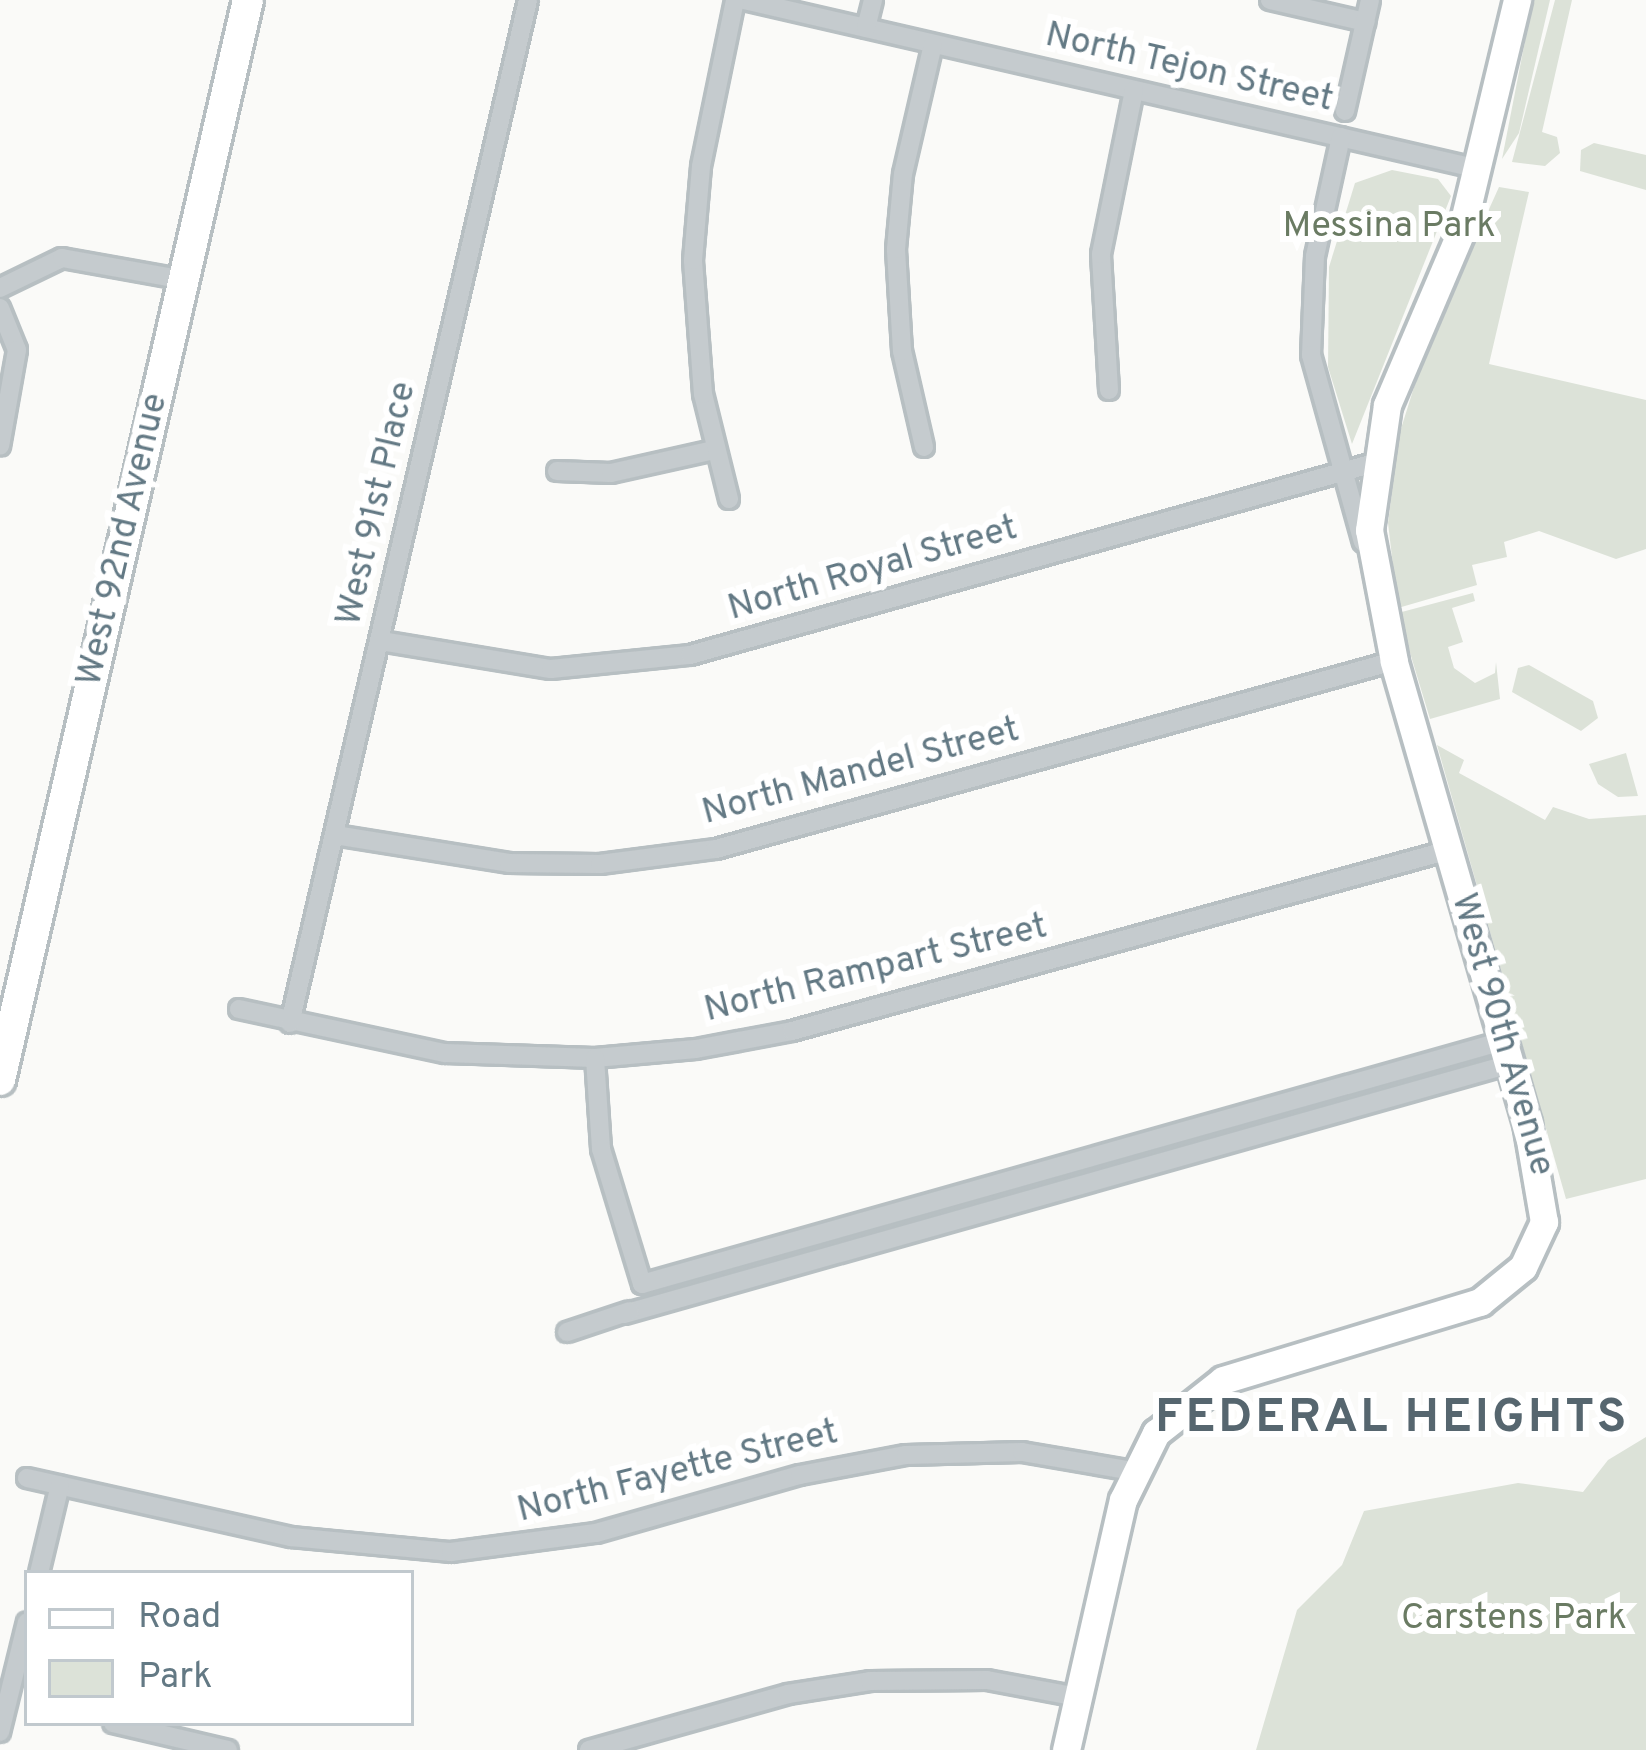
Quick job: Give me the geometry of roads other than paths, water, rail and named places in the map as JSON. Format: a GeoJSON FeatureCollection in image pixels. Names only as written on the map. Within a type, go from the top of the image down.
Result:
{"type":"FeatureCollection","features":[{"type":"Feature","properties":{"kind":"main road","name":"West 92nd Avenue"},"geometry":{"type":"LineString","coordinates":[[0,1080],[248,0]]}},
{"type":"Feature","properties":{"kind":"street","name":"West 91st Place"},"geometry":{"type":"LineString","coordinates":[[290,1023],[528,0]]}},
{"type":"Feature","properties":{"kind":"street"},"geometry":{"type":"LineString","coordinates":[[729,499],[714,450],[697,351],[693,260],[701,166],[735,0]]}},
{"type":"Feature","properties":{"kind":"street","name":"North Tejon Street"},"geometry":{"type":"LineString","coordinates":[[744,0],[1479,169]]}},
{"type":"Feature","properties":{"kind":"street"},"geometry":{"type":"LineString","coordinates":[[866,28],[873,0]]}},
{"type":"Feature","properties":{"kind":"street"},"geometry":{"type":"LineString","coordinates":[[1270,0],[1365,22]]}},
{"type":"Feature","properties":{"kind":"street"},"geometry":{"type":"LineString","coordinates":[[1345,111],[1370,0]]}},
{"type":"Feature","properties":{"kind":"street","name":"West 90th Avenue"},"geometry":{"type":"LineString","coordinates":[[1371,570],[1374,464],[1397,372],[1450,258],[1479,169],[1517,0]]}},
{"type":"Feature","properties":{"kind":"street"},"geometry":{"type":"LineString","coordinates":[[924,447],[902,350],[896,249],[903,174],[933,44]]}},
{"type":"Feature","properties":{"kind":"street"},"geometry":{"type":"LineString","coordinates":[[1109,389],[1101,254],[1134,90]]}},
{"type":"Feature","properties":{"kind":"street","name":"West 90th Avenue"},"geometry":{"type":"LineString","coordinates":[[1066,1750],[1133,1471],[1174,1412],[1222,1380],[1460,1310],[1510,1281],[1534,1251],[1546,1206],[1317,390],[1310,309],[1340,137]]}},
{"type":"Feature","properties":{"kind":"street"},"geometry":{"type":"LineString","coordinates":[[0,288],[62,258],[184,280]]}},
{"type":"Feature","properties":{"kind":"street"},"geometry":{"type":"LineString","coordinates":[[0,308],[17,350],[0,442]]}},
{"type":"Feature","properties":{"kind":"street"},"geometry":{"type":"LineString","coordinates":[[557,471],[611,473],[714,450]]}},
{"type":"Feature","properties":{"kind":"street","name":"North Royal Street"},"geometry":{"type":"LineString","coordinates":[[381,641],[550,669],[690,656],[1374,464]]}},
{"type":"Feature","properties":{"kind":"street","name":"North Mandel Street"},"geometry":{"type":"LineString","coordinates":[[335,835],[509,863],[600,863],[716,849],[1394,661]]}},
{"type":"Feature","properties":{"kind":"street","name":"North Rampart Street"},"geometry":{"type":"LineString","coordinates":[[239,1010],[445,1053],[595,1058],[792,1031],[1449,850]]}},
{"type":"Feature","properties":{"kind":"street"},"geometry":{"type":"LineString","coordinates":[[642,1284],[1142,1143],[1506,1053]]}},
{"type":"Feature","properties":{"kind":"street"},"geometry":{"type":"LineString","coordinates":[[567,1332],[1149,1166],[1506,1053]]}},
{"type":"Feature","properties":{"kind":"street"},"geometry":{"type":"LineString","coordinates":[[595,1058],[601,1149],[642,1284],[639,1303],[624,1314]]}},
{"type":"Feature","properties":{"kind":"street"},"geometry":{"type":"LineString","coordinates":[[1142,1143],[1149,1166]]}},
{"type":"Feature","properties":{"kind":"street"},"geometry":{"type":"LineString","coordinates":[[902,1210],[907,1234]]}},
{"type":"Feature","properties":{"kind":"street","name":"North Fayette Street"},"geometry":{"type":"LineString","coordinates":[[27,1478],[291,1537],[451,1552],[596,1533],[800,1475],[906,1455],[1022,1451],[1133,1471]]}},
{"type":"Feature","properties":{"kind":"street"},"geometry":{"type":"LineString","coordinates":[[40,1570],[61,1485]]}},
{"type":"Feature","properties":{"kind":"street"},"geometry":{"type":"LineString","coordinates":[[0,1732],[18,1700],[24,1648]]}},
{"type":"Feature","properties":{"kind":"street"},"geometry":{"type":"LineString","coordinates":[[590,1750],[788,1694],[870,1682],[987,1679],[1078,1696]]}},
{"type":"Feature","properties":{"kind":"street"},"geometry":{"type":"LineString","coordinates":[[126,1726],[228,1750]]}},
{"type":"Feature","properties":{"kind":"district","name":"FEDERAL HEIGHTS"},"geometry":{"type":"Point","coordinates":[1392,1420]}},
{"type":"Feature","properties":{"kind":"park label","name":"Messina Park"},"geometry":{"type":"Point","coordinates":[1389,228]}},
{"type":"Feature","properties":{"kind":"park label","name":"Carstens Park"},"geometry":{"type":"Point","coordinates":[1514,1620]}}]}
